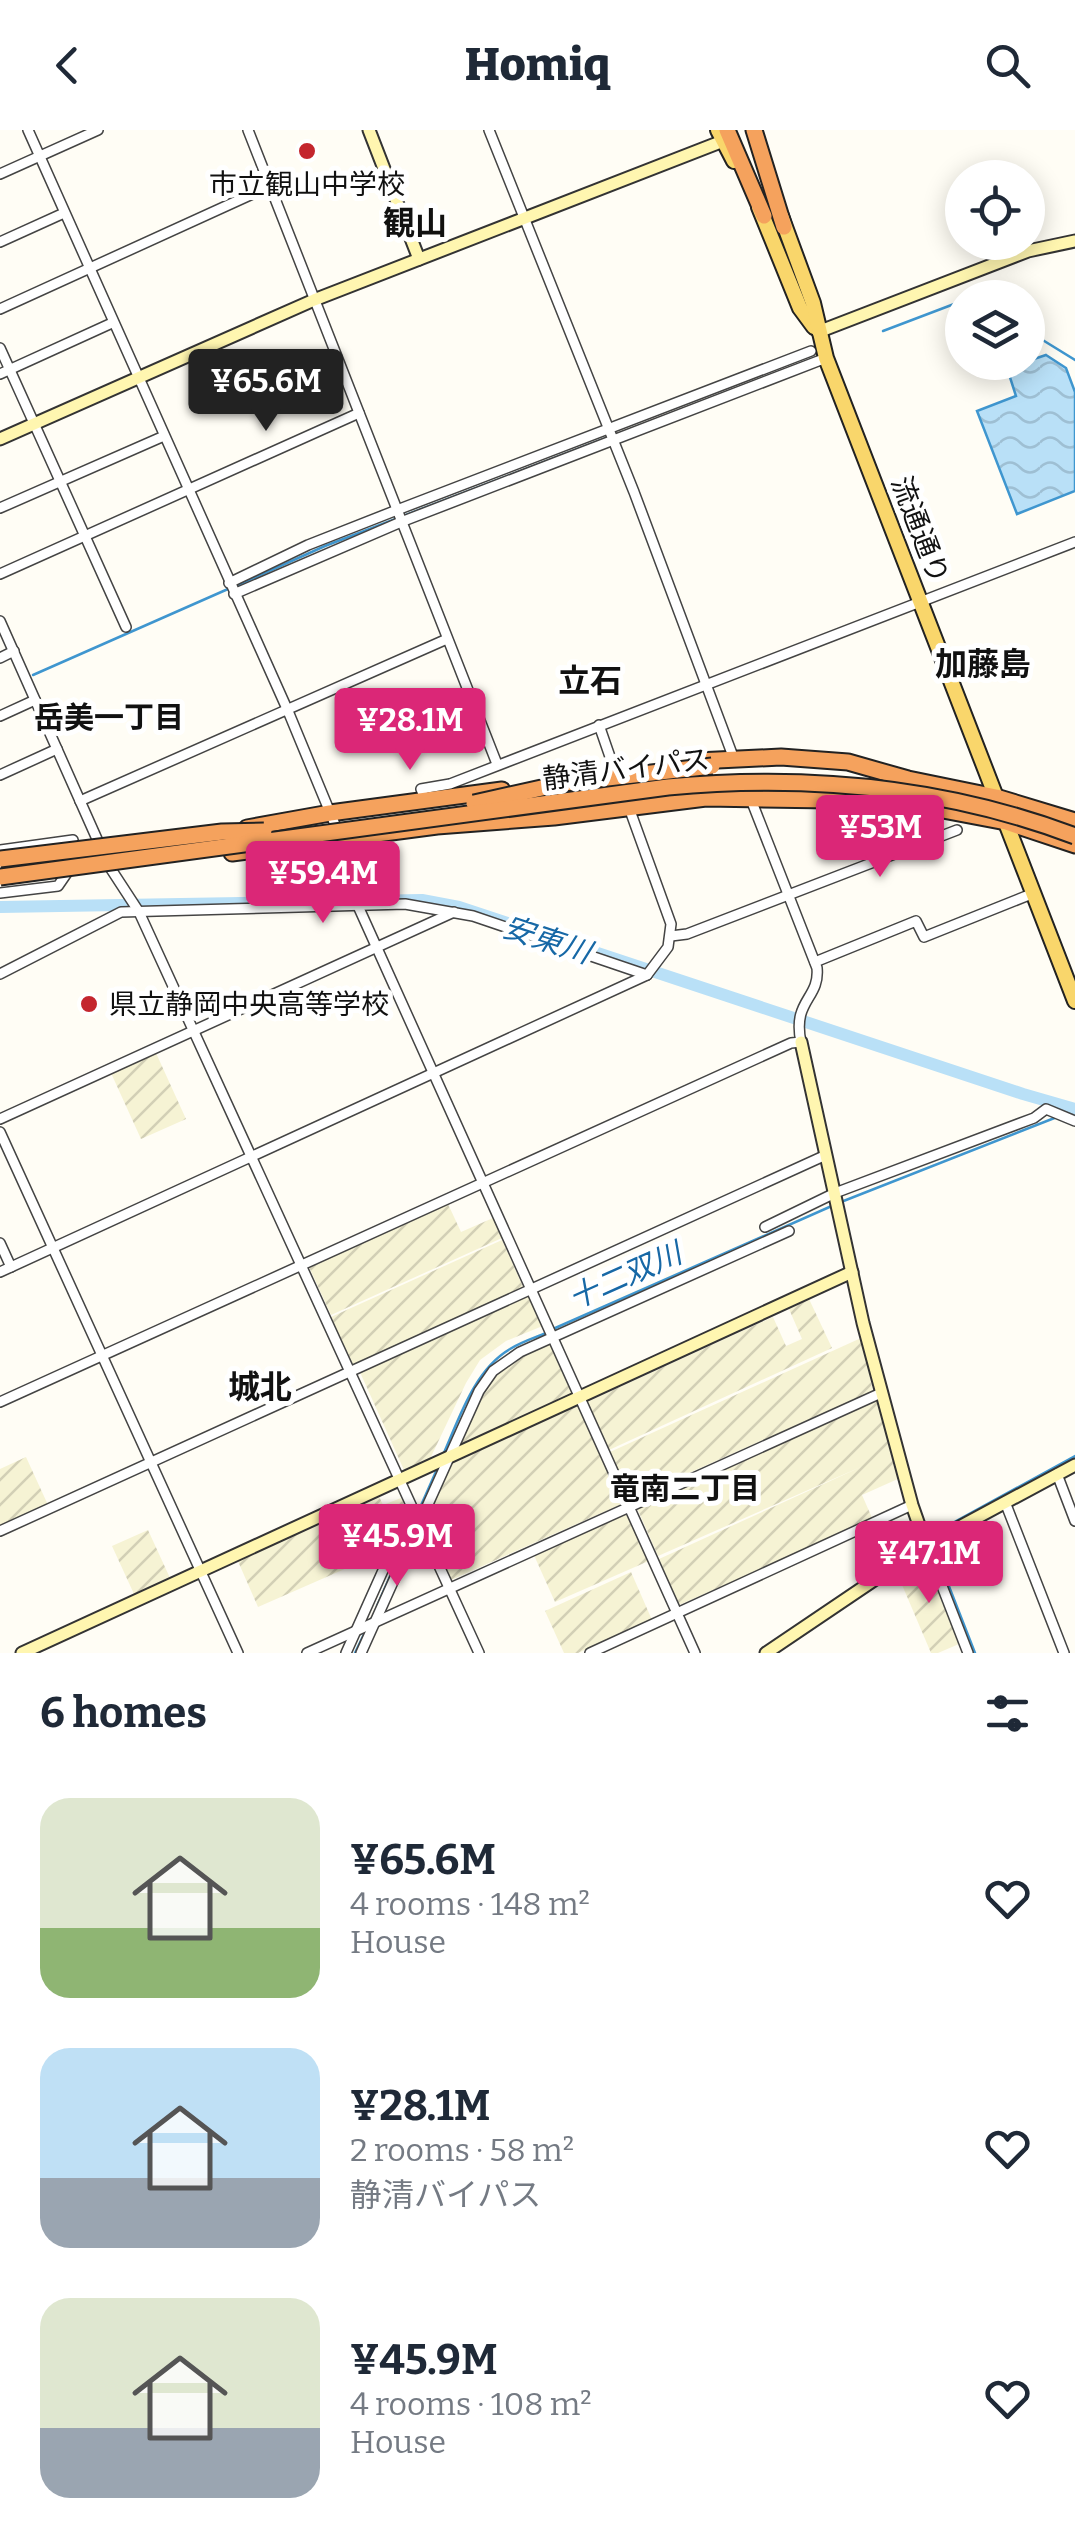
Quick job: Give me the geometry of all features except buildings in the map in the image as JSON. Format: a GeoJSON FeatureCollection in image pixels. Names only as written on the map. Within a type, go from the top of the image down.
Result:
{"type":"FeatureCollection","features":[{"type":"Feature","properties":{"kind":"highway"},"geometry":{"type":"LineString","coordinates":[[723,134],[737,153],[764,216]]}},
{"type":"Feature","properties":{"kind":"highway"},"geometry":{"type":"LineString","coordinates":[[758,135],[784,227]]}},
{"type":"Feature","properties":{"kind":"highway"},"geometry":{"type":"LineString","coordinates":[[0,884],[330,813],[614,771],[734,759],[826,759],[908,779]]}},
{"type":"Feature","properties":{"kind":"highway"},"geometry":{"type":"LineString","coordinates":[[474,803],[564,782],[712,766],[848,770],[996,797],[1075,824]]}},
{"type":"Feature","properties":{"kind":"highway","name":"静清バイパス"},"geometry":{"type":"LineString","coordinates":[[0,864],[222,832],[264,832],[712,772],[824,772],[878,777],[972,794],[1075,824]]}},
{"type":"Feature","properties":{"kind":"highway","name":"静清バイパス"},"geometry":{"type":"LineString","coordinates":[[0,884],[114,870],[209,849],[668,787],[785,780],[907,791],[1009,814],[1075,836]]}},
{"type":"Feature","properties":{"kind":"highway"},"geometry":{"type":"LineString","coordinates":[[404,822],[438,823],[713,792],[778,791],[898,801],[1006,822],[1075,845]]}},
{"type":"Feature","properties":{"kind":"highway"},"geometry":{"type":"LineString","coordinates":[[0,864],[37,853],[106,859],[750,797],[898,801]]}},
{"type":"Feature","properties":{"kind":"main road"},"geometry":{"type":"LineString","coordinates":[[723,134],[764,216],[800,308],[818,332]]}},
{"type":"Feature","properties":{"kind":"main road"},"geometry":{"type":"LineString","coordinates":[[784,227],[813,304],[818,332]]}},
{"type":"Feature","properties":{"kind":"main road","name":"流通通り"},"geometry":{"type":"LineString","coordinates":[[818,332],[1075,1001]]}},
{"type":"Feature","properties":{"kind":"street"},"geometry":{"type":"LineString","coordinates":[[28,130],[288,710],[341,839],[358,906],[695,1653]]}},
{"type":"Feature","properties":{"kind":"street"},"geometry":{"type":"LineString","coordinates":[[0,174],[98,130]]}},
{"type":"Feature","properties":{"kind":"street"},"geometry":{"type":"LineString","coordinates":[[248,130],[497,764]]}},
{"type":"Feature","properties":{"kind":"street"},"geometry":{"type":"LineString","coordinates":[[369,130],[419,259]]}},
{"type":"Feature","properties":{"kind":"street"},"geometry":{"type":"LineString","coordinates":[[490,130],[734,759]]}},
{"type":"Feature","properties":{"kind":"street"},"geometry":{"type":"LineString","coordinates":[[0,439],[314,300],[723,134]]}},
{"type":"Feature","properties":{"kind":"street"},"geometry":{"type":"LineString","coordinates":[[0,310],[270,186]]}},
{"type":"Feature","properties":{"kind":"street"},"geometry":{"type":"LineString","coordinates":[[0,242],[64,213]]}},
{"type":"Feature","properties":{"kind":"street"},"geometry":{"type":"LineString","coordinates":[[818,332],[1028,251],[1075,241]]}},
{"type":"Feature","properties":{"kind":"street"},"geometry":{"type":"LineString","coordinates":[[5,372],[112,323]]}},
{"type":"Feature","properties":{"kind":"street"},"geometry":{"type":"LineString","coordinates":[[0,348],[5,372],[34,424],[126,627]]}},
{"type":"Feature","properties":{"kind":"street"},"geometry":{"type":"LineString","coordinates":[[234,594],[811,352]]}},
{"type":"Feature","properties":{"kind":"street"},"geometry":{"type":"LineString","coordinates":[[229,583],[308,545],[396,510],[826,358]]}},
{"type":"Feature","properties":{"kind":"street"},"geometry":{"type":"LineString","coordinates":[[0,574],[359,413]]}},
{"type":"Feature","properties":{"kind":"street"},"geometry":{"type":"LineString","coordinates":[[0,508],[164,436]]}},
{"type":"Feature","properties":{"kind":"street"},"geometry":{"type":"LineString","coordinates":[[426,801],[421,788],[450,784],[1075,542]]}},
{"type":"Feature","properties":{"kind":"street"},"geometry":{"type":"LineString","coordinates":[[0,621],[106,859],[139,912],[479,1653]]}},
{"type":"Feature","properties":{"kind":"street"},"geometry":{"type":"LineString","coordinates":[[80,801],[447,639]]}},
{"type":"Feature","properties":{"kind":"street"},"geometry":{"type":"LineString","coordinates":[[0,658],[14,652]]}},
{"type":"Feature","properties":{"kind":"street"},"geometry":{"type":"LineString","coordinates":[[0,716],[36,700]]}},
{"type":"Feature","properties":{"kind":"street"},"geometry":{"type":"LineString","coordinates":[[0,1272],[647,975],[658,964],[670,936],[666,908],[599,725]]}},
{"type":"Feature","properties":{"kind":"street"},"geometry":{"type":"LineString","coordinates":[[0,775],[57,749]]}},
{"type":"Feature","properties":{"kind":"street"},"geometry":{"type":"LineString","coordinates":[[750,797],[815,962],[818,980],[798,1024],[826,1155],[881,1393],[912,1505],[968,1653]]}},
{"type":"Feature","properties":{"kind":"street"},"geometry":{"type":"LineString","coordinates":[[670,936],[687,934],[958,830]]}},
{"type":"Feature","properties":{"kind":"street"},"geometry":{"type":"LineString","coordinates":[[0,850],[37,853],[72,840]]}},
{"type":"Feature","properties":{"kind":"street"},"geometry":{"type":"LineString","coordinates":[[815,962],[916,921],[924,937],[1034,893]]}},
{"type":"Feature","properties":{"kind":"street"},"geometry":{"type":"LineString","coordinates":[[0,974],[110,916],[406,904],[454,912],[647,975]]}},
{"type":"Feature","properties":{"kind":"street"},"geometry":{"type":"LineString","coordinates":[[0,1120],[454,912]]}},
{"type":"Feature","properties":{"kind":"street"},"geometry":{"type":"LineString","coordinates":[[0,1402],[791,1042],[802,1042]]}},
{"type":"Feature","properties":{"kind":"street"},"geometry":{"type":"LineString","coordinates":[[765,1227],[1034,1118],[1046,1109],[1072,1121]]}},
{"type":"Feature","properties":{"kind":"street"},"geometry":{"type":"LineString","coordinates":[[0,1132],[238,1653]]}},
{"type":"Feature","properties":{"kind":"street"},"geometry":{"type":"LineString","coordinates":[[0,1531],[826,1155]]}},
{"type":"Feature","properties":{"kind":"street"},"geometry":{"type":"LineString","coordinates":[[777,1237],[784,1218]]}},
{"type":"Feature","properties":{"kind":"street"},"geometry":{"type":"LineString","coordinates":[[361,1653],[486,1380],[512,1356],[789,1231]]}},
{"type":"Feature","properties":{"kind":"street"},"geometry":{"type":"LineString","coordinates":[[0,1243],[11,1266]]}},
{"type":"Feature","properties":{"kind":"street"},"geometry":{"type":"LineString","coordinates":[[22,1653],[852,1272]]}},
{"type":"Feature","properties":{"kind":"street"},"geometry":{"type":"LineString","coordinates":[[307,1653],[881,1393]]}},
{"type":"Feature","properties":{"kind":"street"},"geometry":{"type":"LineString","coordinates":[[766,1653],[926,1545],[1075,1464]]}},
{"type":"Feature","properties":{"kind":"street"},"geometry":{"type":"LineString","coordinates":[[1057,1474],[1075,1520]]}},
{"type":"Feature","properties":{"kind":"street"},"geometry":{"type":"LineString","coordinates":[[1006,1502],[1064,1653]]}},
{"type":"Feature","properties":{"kind":"street"},"geometry":{"type":"LineString","coordinates":[[590,1653],[912,1505]]}},
{"type":"Feature","properties":{"kind":"street"},"geometry":{"type":"LineString","coordinates":[[346,1653],[411,1508]]}},
{"type":"Feature","properties":{"kind":"shaded area"},"geometry":{"type":"Polygon","coordinates":[[[156,1053],[186,1119],[141,1139],[111,1073],[156,1053]]]}},
{"type":"Feature","properties":{"kind":"shaded area"},"geometry":{"type":"Polygon","coordinates":[[[448,1204],[461,1232],[493,1218],[502,1238],[331,1315],[309,1267],[448,1204]]]}},
{"type":"Feature","properties":{"kind":"shaded area"},"geometry":{"type":"Polygon","coordinates":[[[502,1240],[524,1289],[353,1365],[331,1317],[502,1240]]]}},
{"type":"Feature","properties":{"kind":"shaded area"},"geometry":{"type":"Polygon","coordinates":[[[527,1295],[532,1297],[545,1325],[506,1341],[480,1360],[429,1461],[404,1470],[359,1370],[527,1295]]]}},
{"type":"Feature","properties":{"kind":"shaded area"},"geometry":{"type":"Polygon","coordinates":[[[809,1299],[832,1348],[609,1450],[587,1402],[773,1317],[786,1346],[802,1339],[789,1309],[809,1299]]]}},
{"type":"Feature","properties":{"kind":"shaded area"},"geometry":{"type":"Polygon","coordinates":[[[861,1338],[873,1391],[630,1497],[610,1452],[861,1338]]]}},
{"type":"Feature","properties":{"kind":"shaded area"},"geometry":{"type":"Polygon","coordinates":[[[550,1341],[576,1394],[455,1450],[481,1392],[493,1376],[512,1359],[550,1341]]]}},
{"type":"Feature","properties":{"kind":"shaded area"},"geometry":{"type":"Polygon","coordinates":[[[875,1399],[900,1478],[862,1495],[873,1520],[679,1605],[659,1559],[863,1466],[658,1556],[637,1508],[875,1399]]]}},
{"type":"Feature","properties":{"kind":"shaded area"},"geometry":{"type":"Polygon","coordinates":[[[579,1402],[626,1502],[451,1580],[425,1522],[451,1460],[579,1402]]]}},
{"type":"Feature","properties":{"kind":"shaded area"},"geometry":{"type":"Polygon","coordinates":[[[26,1457],[48,1505],[0,1526],[0,1469],[26,1457]]]}},
{"type":"Feature","properties":{"kind":"shaded area"},"geometry":{"type":"Polygon","coordinates":[[[378,1494],[383,1505],[401,1498],[406,1508],[388,1550],[258,1607],[237,1559],[378,1494]]]}},
{"type":"Feature","properties":{"kind":"shaded area"},"geometry":{"type":"Polygon","coordinates":[[[628,1510],[651,1560],[555,1602],[533,1553],[628,1510]]]}},
{"type":"Feature","properties":{"kind":"shaded area"},"geometry":{"type":"Polygon","coordinates":[[[148,1530],[170,1578],[134,1594],[112,1546],[148,1530]]]}},
{"type":"Feature","properties":{"kind":"shaded area"},"geometry":{"type":"Polygon","coordinates":[[[923,1556],[959,1644],[938,1653],[931,1653],[897,1573],[923,1556]]]}},
{"type":"Feature","properties":{"kind":"shaded area"},"geometry":{"type":"Polygon","coordinates":[[[631,1572],[652,1620],[578,1653],[564,1653],[545,1611],[631,1572]]]}},
{"type":"Feature","properties":{"kind":"water"},"geometry":{"type":"Polygon","coordinates":[[[1045,355],[1066,368],[1075,392],[1075,491],[1017,514],[977,411],[1016,396],[1011,380],[1045,380],[1045,355]]]}},
{"type":"Feature","properties":{"kind":"waterway"},"geometry":{"type":"LineString","coordinates":[[883,331],[945,307]]}},
{"type":"Feature","properties":{"kind":"waterway"},"geometry":{"type":"LineString","coordinates":[[1045,341],[1075,360]]}},
{"type":"Feature","properties":{"kind":"waterway"},"geometry":{"type":"LineString","coordinates":[[236,586],[325,546],[609,437]]}},
{"type":"Feature","properties":{"kind":"waterway"},"geometry":{"type":"LineString","coordinates":[[33,675],[228,589]]}},
{"type":"Feature","properties":{"kind":"waterway","name":"安東川"},"geometry":{"type":"LineString","coordinates":[[0,907],[422,900],[459,907],[1075,1109]]}},
{"type":"Feature","properties":{"kind":"waterway","name":"十二双川"},"geometry":{"type":"LineString","coordinates":[[1065,1114],[1075,1110]]}},
{"type":"Feature","properties":{"kind":"waterway","name":"十二双川"},"geometry":{"type":"LineString","coordinates":[[841,1202],[1057,1117]]}},
{"type":"Feature","properties":{"kind":"waterway","name":"十二双川"},"geometry":{"type":"LineString","coordinates":[[553,1329],[834,1205]]}},
{"type":"Feature","properties":{"kind":"waterway","name":"十二双川"},"geometry":{"type":"LineString","coordinates":[[443,1455],[469,1396],[487,1369],[510,1349],[546,1333]]}},
{"type":"Feature","properties":{"kind":"waterway"},"geometry":{"type":"LineString","coordinates":[[929,1536],[1075,1456]]}},
{"type":"Feature","properties":{"kind":"waterway","name":"十二双川"},"geometry":{"type":"LineString","coordinates":[[419,1510],[438,1467]]}},
{"type":"Feature","properties":{"kind":"waterway","name":"十二双川"},"geometry":{"type":"LineString","coordinates":[[377,1606],[414,1522]]}},
{"type":"Feature","properties":{"kind":"waterway"},"geometry":{"type":"LineString","coordinates":[[934,1548],[975,1653]]}},
{"type":"Feature","properties":{"kind":"waterway","name":"十二双川"},"geometry":{"type":"LineString","coordinates":[[355,1653],[365,1632]]}},
{"type":"Feature","properties":{"kind":"place","name":"市立観山中学校"},"geometry":{"type":"Point","coordinates":[307,151]}},
{"type":"Feature","properties":{"kind":"place","name":"県立静岡中央高等学校"},"geometry":{"type":"Point","coordinates":[89,1004]}},
{"type":"Feature","properties":{"kind":"district","name":"観山"},"geometry":{"type":"Point","coordinates":[415,223]}},
{"type":"Feature","properties":{"kind":"district","name":"加藤島"},"geometry":{"type":"Point","coordinates":[983,664]}},
{"type":"Feature","properties":{"kind":"district","name":"立石"},"geometry":{"type":"Point","coordinates":[590,681]}},
{"type":"Feature","properties":{"kind":"district","name":"岳美一丁目"},"geometry":{"type":"Point","coordinates":[109,718]}},
{"type":"Feature","properties":{"kind":"district","name":"城北"},"geometry":{"type":"Point","coordinates":[260,1387]}},
{"type":"Feature","properties":{"kind":"district","name":"竜南二丁目"},"geometry":{"type":"Point","coordinates":[685,1489]}}]}
